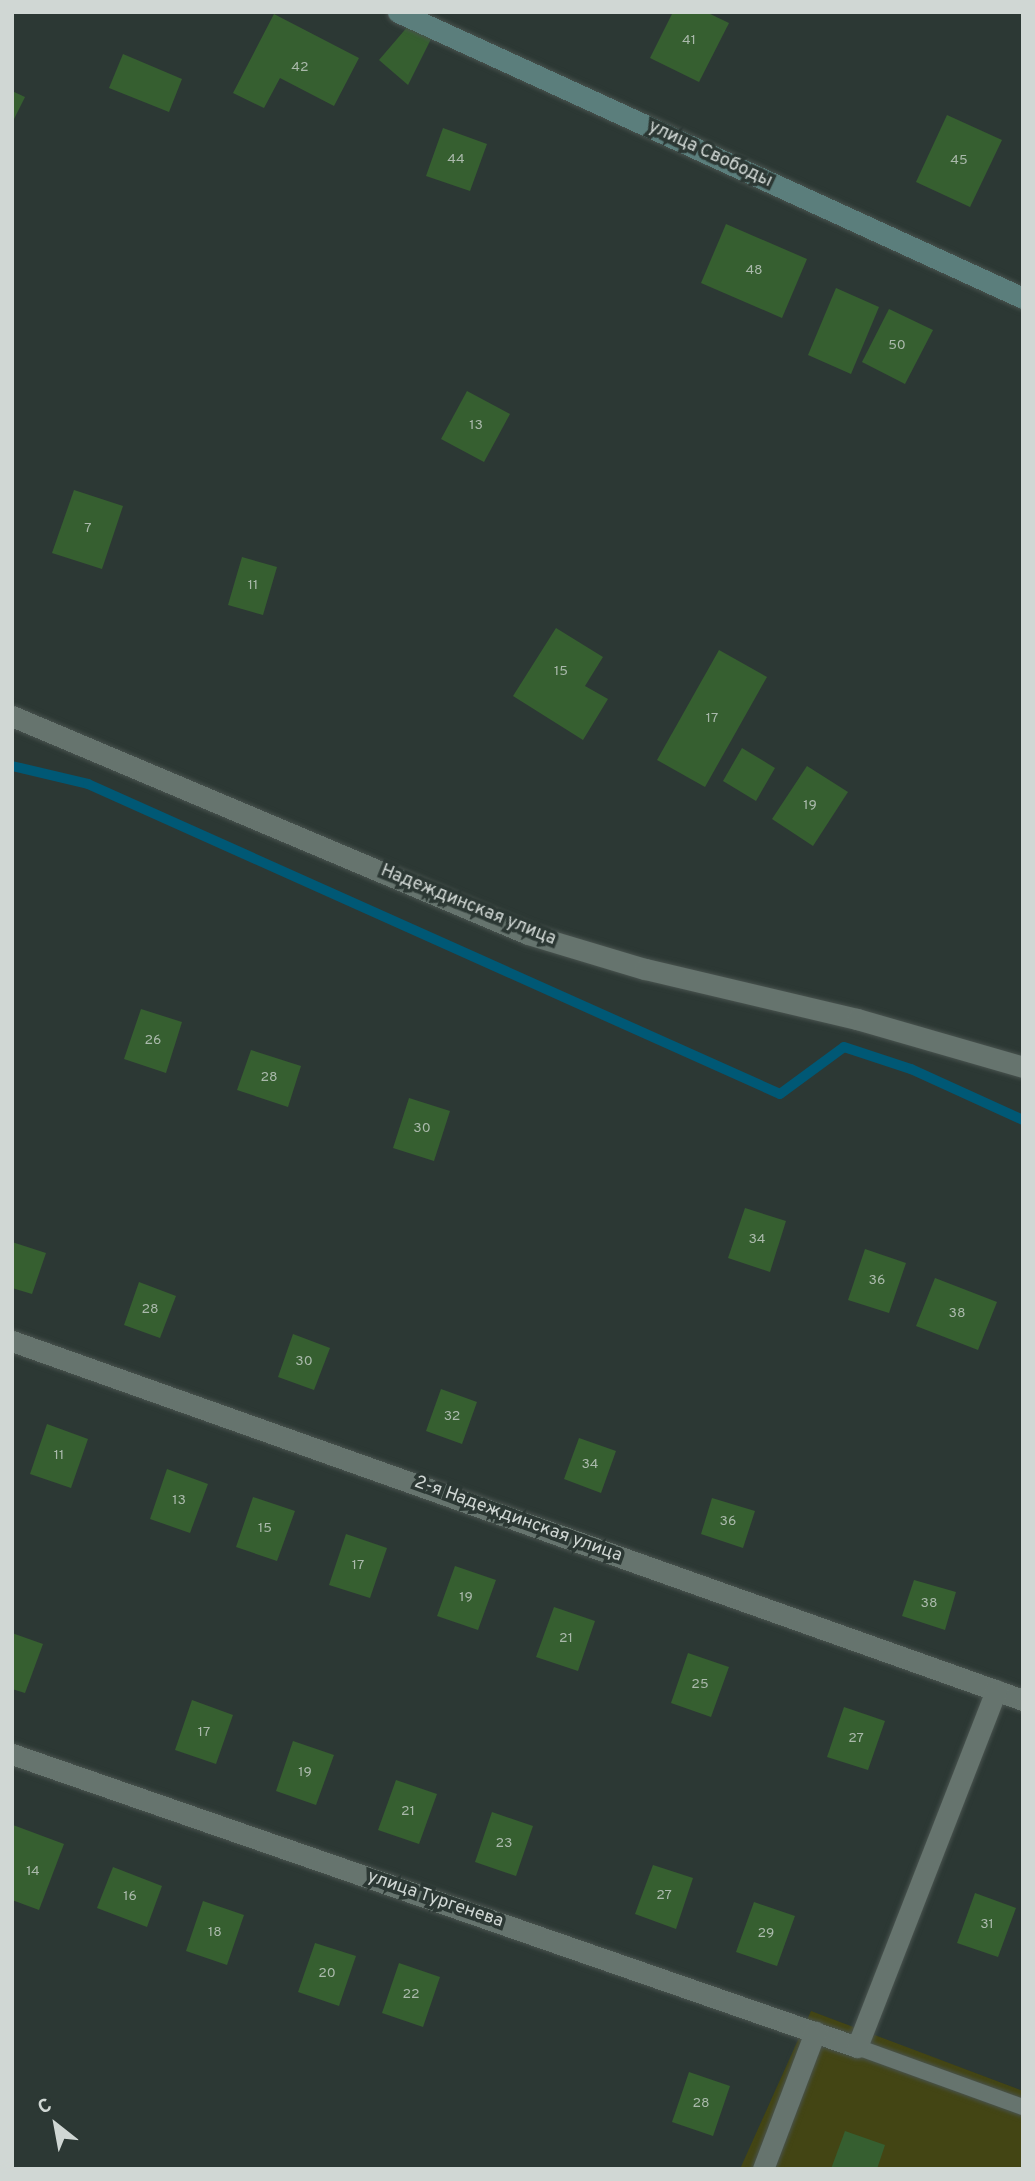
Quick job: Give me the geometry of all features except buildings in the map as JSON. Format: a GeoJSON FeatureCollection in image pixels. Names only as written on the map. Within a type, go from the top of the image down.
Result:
{"type":"FeatureCollection","features":[{"type":"Feature","properties":{"kind":"main road","name":"улица Свободы"},"geometry":{"type":"LineString","coordinates":[[398,12],[1023,298]]}},
{"type":"Feature","properties":{"kind":"street","name":"Надеждинская улица"},"geometry":{"type":"LineString","coordinates":[[12,716],[528,934],[645,969],[857,1019],[1023,1067]]}},
{"type":"Feature","properties":{"kind":"street","name":"2-я Надеждинская улица"},"geometry":{"type":"LineString","coordinates":[[12,1341],[1023,1700]]}},
{"type":"Feature","properties":{"kind":"street"},"geometry":{"type":"LineString","coordinates":[[857,2047],[996,1690]]}},
{"type":"Feature","properties":{"kind":"street","name":"улица Тургенева"},"geometry":{"type":"LineString","coordinates":[[12,1754],[857,2047]]}},
{"type":"Feature","properties":{"kind":"street"},"geometry":{"type":"LineString","coordinates":[[763,2169],[815,2032]]}},
{"type":"Feature","properties":{"kind":"lane"},"geometry":{"type":"LineString","coordinates":[[857,2047],[1023,2107]]}},
{"type":"Feature","properties":{"kind":"shaded area"},"geometry":{"type":"Polygon","coordinates":[[[811,2011],[1023,2091],[1023,2169],[740,2169],[811,2011]]]}},
{"type":"Feature","properties":{"kind":"waterway"},"geometry":{"type":"LineString","coordinates":[[12,766],[88,784],[780,1094],[844,1047],[911,1069],[1023,1120]]}}]}
